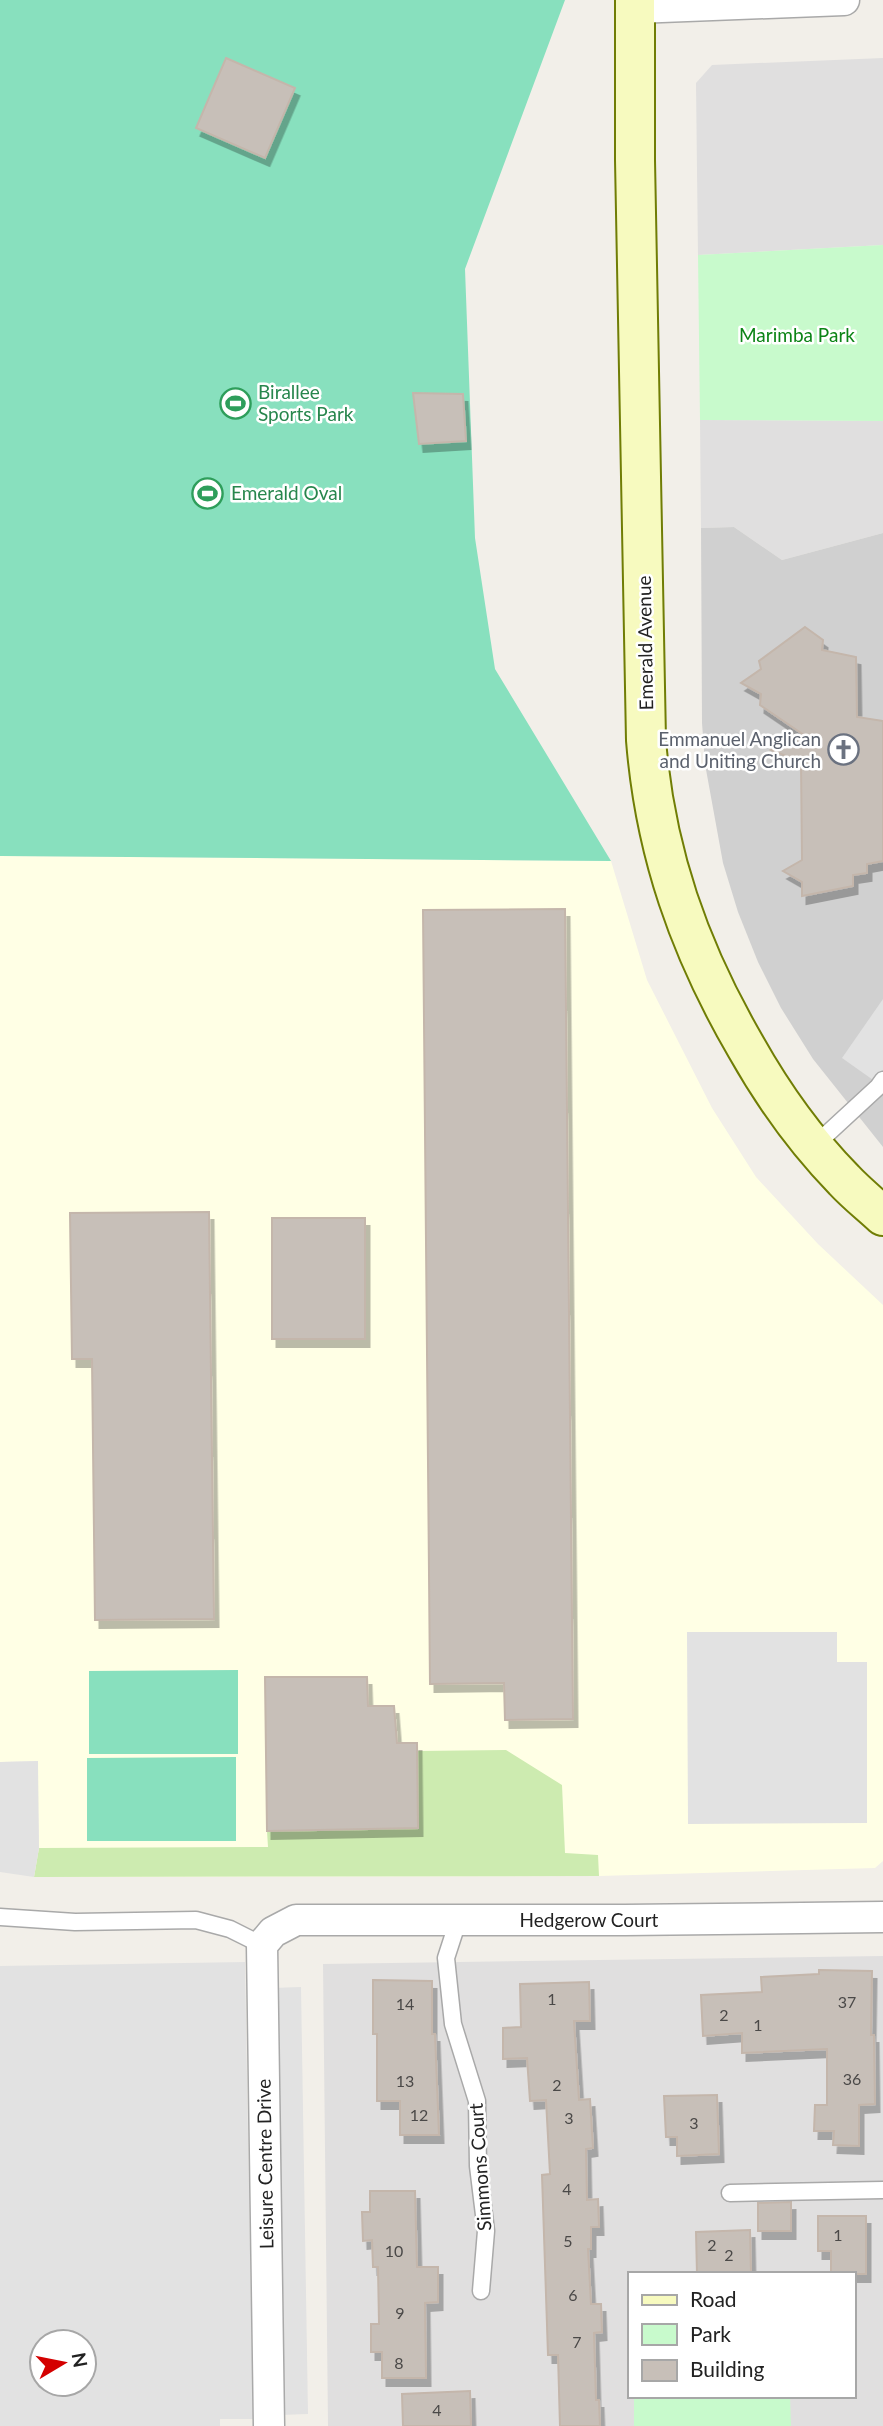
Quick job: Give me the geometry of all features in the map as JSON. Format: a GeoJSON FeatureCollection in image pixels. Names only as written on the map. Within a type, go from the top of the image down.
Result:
{"type":"FeatureCollection","features":[{"type":"Feature","properties":{"kind":"street"},"geometry":{"type":"LineString","coordinates":[[636,4],[844,0]]}},
{"type":"Feature","properties":{"kind":"street","name":"Emerald Avenue"},"geometry":{"type":"LineString","coordinates":[[636,4],[635,160],[646,740],[653,809],[680,909],[711,982],[737,1031],[782,1105],[814,1146],[843,1180],[883,1216]]}},
{"type":"Feature","properties":{"kind":"street","name":"Hedgerow Court"},"geometry":{"type":"LineString","coordinates":[[262,1945],[273,1932],[296,1920],[883,1917]]}},
{"type":"Feature","properties":{"kind":"street","name":"Leisure Centre Drive"},"geometry":{"type":"LineString","coordinates":[[262,1945],[269,2426]]}},
{"type":"Feature","properties":{"kind":"lane"},"geometry":{"type":"LineString","coordinates":[[814,1146],[883,1080]]}},
{"type":"Feature","properties":{"kind":"lane"},"geometry":{"type":"LineString","coordinates":[[0,1917],[75,1922],[196,1920],[229,1929],[262,1945]]}},
{"type":"Feature","properties":{"kind":"lane","name":"Simmons Court"},"geometry":{"type":"LineString","coordinates":[[458,1921],[446,1958],[453,2024],[477,2101],[478,2166],[486,2231],[481,2291]]}},
{"type":"Feature","properties":{"kind":"lane"},"geometry":{"type":"LineString","coordinates":[[730,2193],[883,2190]]}},
{"type":"Feature","properties":{"kind":"shaded area"},"geometry":{"type":"Polygon","coordinates":[[[883,58],[883,245],[698,255],[696,83],[712,65],[883,58]]]}},
{"type":"Feature","properties":{"kind":"shaded area"},"geometry":{"type":"Polygon","coordinates":[[[700,420],[883,421],[883,533],[782,560],[734,527],[701,528],[700,420]]]}},
{"type":"Feature","properties":{"kind":"shaded area","name":"Emmanuel Anglican and Uniting Church"},"geometry":{"type":"Polygon","coordinates":[[[734,527],[782,560],[883,533],[883,1147],[813,1059],[781,1008],[758,962],[738,912],[723,863],[705,764],[702,723],[701,528],[734,527]]]}},
{"type":"Feature","properties":{"kind":"shaded area"},"geometry":{"type":"Polygon","coordinates":[[[0,856],[611,861],[647,980],[712,1108],[756,1177],[818,1244],[883,1305],[883,1861],[875,1868],[599,1876],[34,1877],[39,1848],[37,1761],[0,1762],[0,856]]]}},
{"type":"Feature","properties":{"kind":"shaded area"},"geometry":{"type":"Polygon","coordinates":[[[883,999],[883,1087],[842,1058],[883,999]]]}},
{"type":"Feature","properties":{"kind":"shaded area"},"geometry":{"type":"Polygon","coordinates":[[[687,1632],[837,1632],[837,1662],[867,1662],[867,1823],[688,1824],[687,1632]]]}},
{"type":"Feature","properties":{"kind":"shaded area"},"geometry":{"type":"Polygon","coordinates":[[[38,1761],[39,1848],[34,1877],[0,1872],[0,1762],[38,1761]]]}},
{"type":"Feature","properties":{"kind":"shaded area"},"geometry":{"type":"Polygon","coordinates":[[[883,1956],[883,2426],[328,2426],[323,1964],[883,1956]]]}},
{"type":"Feature","properties":{"kind":"shaded area"},"geometry":{"type":"Polygon","coordinates":[[[245,1962],[253,2419],[220,2419],[220,2426],[0,2426],[0,1966],[245,1962]]]}},
{"type":"Feature","properties":{"kind":"shaded area"},"geometry":{"type":"Polygon","coordinates":[[[301,1987],[308,2414],[279,2415],[272,1988],[301,1987]]]}},
{"type":"Feature","properties":{"kind":"green space","name":"Birallee Sports Park"},"geometry":{"type":"Polygon","coordinates":[[[0,0],[565,0],[465,269],[475,538],[495,669],[611,861],[0,856],[0,0]]]}},
{"type":"Feature","properties":{"kind":"green space","name":"Marimba Park"},"geometry":{"type":"Polygon","coordinates":[[[883,245],[883,421],[700,420],[698,255],[883,245]]]}},
{"type":"Feature","properties":{"kind":"green space"},"geometry":{"type":"Polygon","coordinates":[[[238,1670],[238,1754],[89,1754],[89,1671],[238,1670]]]}},
{"type":"Feature","properties":{"kind":"green space"},"geometry":{"type":"Polygon","coordinates":[[[506,1750],[562,1785],[565,1853],[598,1855],[599,1876],[34,1877],[39,1848],[268,1847],[267,1831],[418,1828],[417,1751],[506,1750]]]}},
{"type":"Feature","properties":{"kind":"green space"},"geometry":{"type":"Polygon","coordinates":[[[236,1757],[236,1841],[87,1841],[87,1758],[236,1757]]]}},
{"type":"Feature","properties":{"kind":"green space"},"geometry":{"type":"Polygon","coordinates":[[[634,2398],[790,2398],[791,2426],[634,2426],[634,2398]]]}},
{"type":"Feature","properties":{"kind":"building"},"geometry":{"type":"Polygon","coordinates":[[[226,58],[295,88],[265,158],[196,128],[226,58]]]}},
{"type":"Feature","properties":{"kind":"building"},"geometry":{"type":"Polygon","coordinates":[[[413,393],[463,394],[466,441],[419,444],[413,393]]]}},
{"type":"Feature","properties":{"kind":"building","name":"Emmanuel Anglican and Uniting Church"},"geometry":{"type":"Polygon","coordinates":[[[805,627],[823,640],[822,650],[856,657],[857,717],[883,721],[883,861],[867,864],[867,873],[853,875],[853,886],[802,896],[802,882],[783,871],[802,860],[801,762],[771,750],[804,735],[760,705],[761,694],[741,683],[761,669],[759,661],[805,627]]]}},
{"type":"Feature","properties":{"kind":"building"},"geometry":{"type":"Polygon","coordinates":[[[565,909],[573,1719],[505,1720],[504,1683],[430,1684],[423,910],[565,909]]]}},
{"type":"Feature","properties":{"kind":"building"},"geometry":{"type":"Polygon","coordinates":[[[209,1212],[214,1619],[95,1620],[92,1359],[72,1359],[70,1213],[209,1212]]]}},
{"type":"Feature","properties":{"kind":"building"},"geometry":{"type":"Polygon","coordinates":[[[272,1218],[365,1218],[365,1339],[272,1339],[272,1218]]]}},
{"type":"Feature","properties":{"kind":"building"},"geometry":{"type":"Polygon","coordinates":[[[265,1677],[367,1677],[368,1706],[394,1706],[397,1743],[417,1743],[418,1828],[267,1831],[265,1677]]]}},
{"type":"Feature","properties":{"kind":"building"},"geometry":{"type":"Polygon","coordinates":[[[819,1970],[872,1971],[871,2035],[874,2035],[875,2104],[859,2105],[859,2146],[833,2145],[834,2131],[814,2131],[815,2105],[827,2105],[827,2049],[742,2053],[742,2033],[703,2036],[701,1995],[762,1992],[761,1977],[819,1974],[819,1970]]]}},
{"type":"Feature","properties":{"kind":"building"},"geometry":{"type":"Polygon","coordinates":[[[373,1980],[432,1981],[432,2034],[435,2034],[439,2135],[400,2135],[400,2101],[377,2101],[377,2034],[373,2034],[373,1980]]]}},
{"type":"Feature","properties":{"kind":"building"},"geometry":{"type":"Polygon","coordinates":[[[589,1982],[590,2021],[574,2021],[579,2100],[590,2099],[593,2148],[586,2149],[587,2200],[598,2199],[599,2227],[591,2227],[591,2249],[588,2249],[591,2304],[601,2304],[602,2332],[594,2333],[596,2400],[599,2400],[600,2426],[560,2426],[558,2355],[548,2355],[542,2175],[550,2174],[546,2100],[530,2101],[527,2058],[503,2059],[503,2028],[521,2027],[520,1984],[589,1982]]]}},
{"type":"Feature","properties":{"kind":"building"},"geometry":{"type":"Polygon","coordinates":[[[717,2095],[719,2154],[677,2156],[677,2137],[666,2137],[664,2096],[717,2095]]]}},
{"type":"Feature","properties":{"kind":"building"},"geometry":{"type":"Polygon","coordinates":[[[370,2191],[415,2191],[417,2267],[438,2267],[438,2302],[425,2303],[426,2378],[382,2378],[382,2352],[371,2352],[371,2324],[379,2324],[378,2267],[373,2267],[372,2240],[363,2241],[362,2212],[370,2212],[370,2191]]]}},
{"type":"Feature","properties":{"kind":"building"},"geometry":{"type":"Polygon","coordinates":[[[791,2202],[791,2231],[758,2231],[758,2203],[791,2202]]]}},
{"type":"Feature","properties":{"kind":"building"},"geometry":{"type":"Polygon","coordinates":[[[818,2216],[866,2216],[866,2274],[831,2272],[831,2251],[818,2251],[818,2216]]]}},
{"type":"Feature","properties":{"kind":"building"},"geometry":{"type":"Polygon","coordinates":[[[750,2230],[751,2272],[697,2272],[696,2232],[750,2230]]]}},
{"type":"Feature","properties":{"kind":"building"},"geometry":{"type":"Polygon","coordinates":[[[470,2391],[471,2426],[403,2426],[402,2394],[470,2391]]]}},
{"type":"Feature","properties":{"kind":"place","name":"Birallee Sports Park"},"geometry":{"type":"Point","coordinates":[235,403]}},
{"type":"Feature","properties":{"kind":"place","name":"Emerald Oval"},"geometry":{"type":"Point","coordinates":[208,493]}},
{"type":"Feature","properties":{"kind":"place","name":"Emmanuel Anglican and Uniting Church"},"geometry":{"type":"Point","coordinates":[844,750]}}]}
